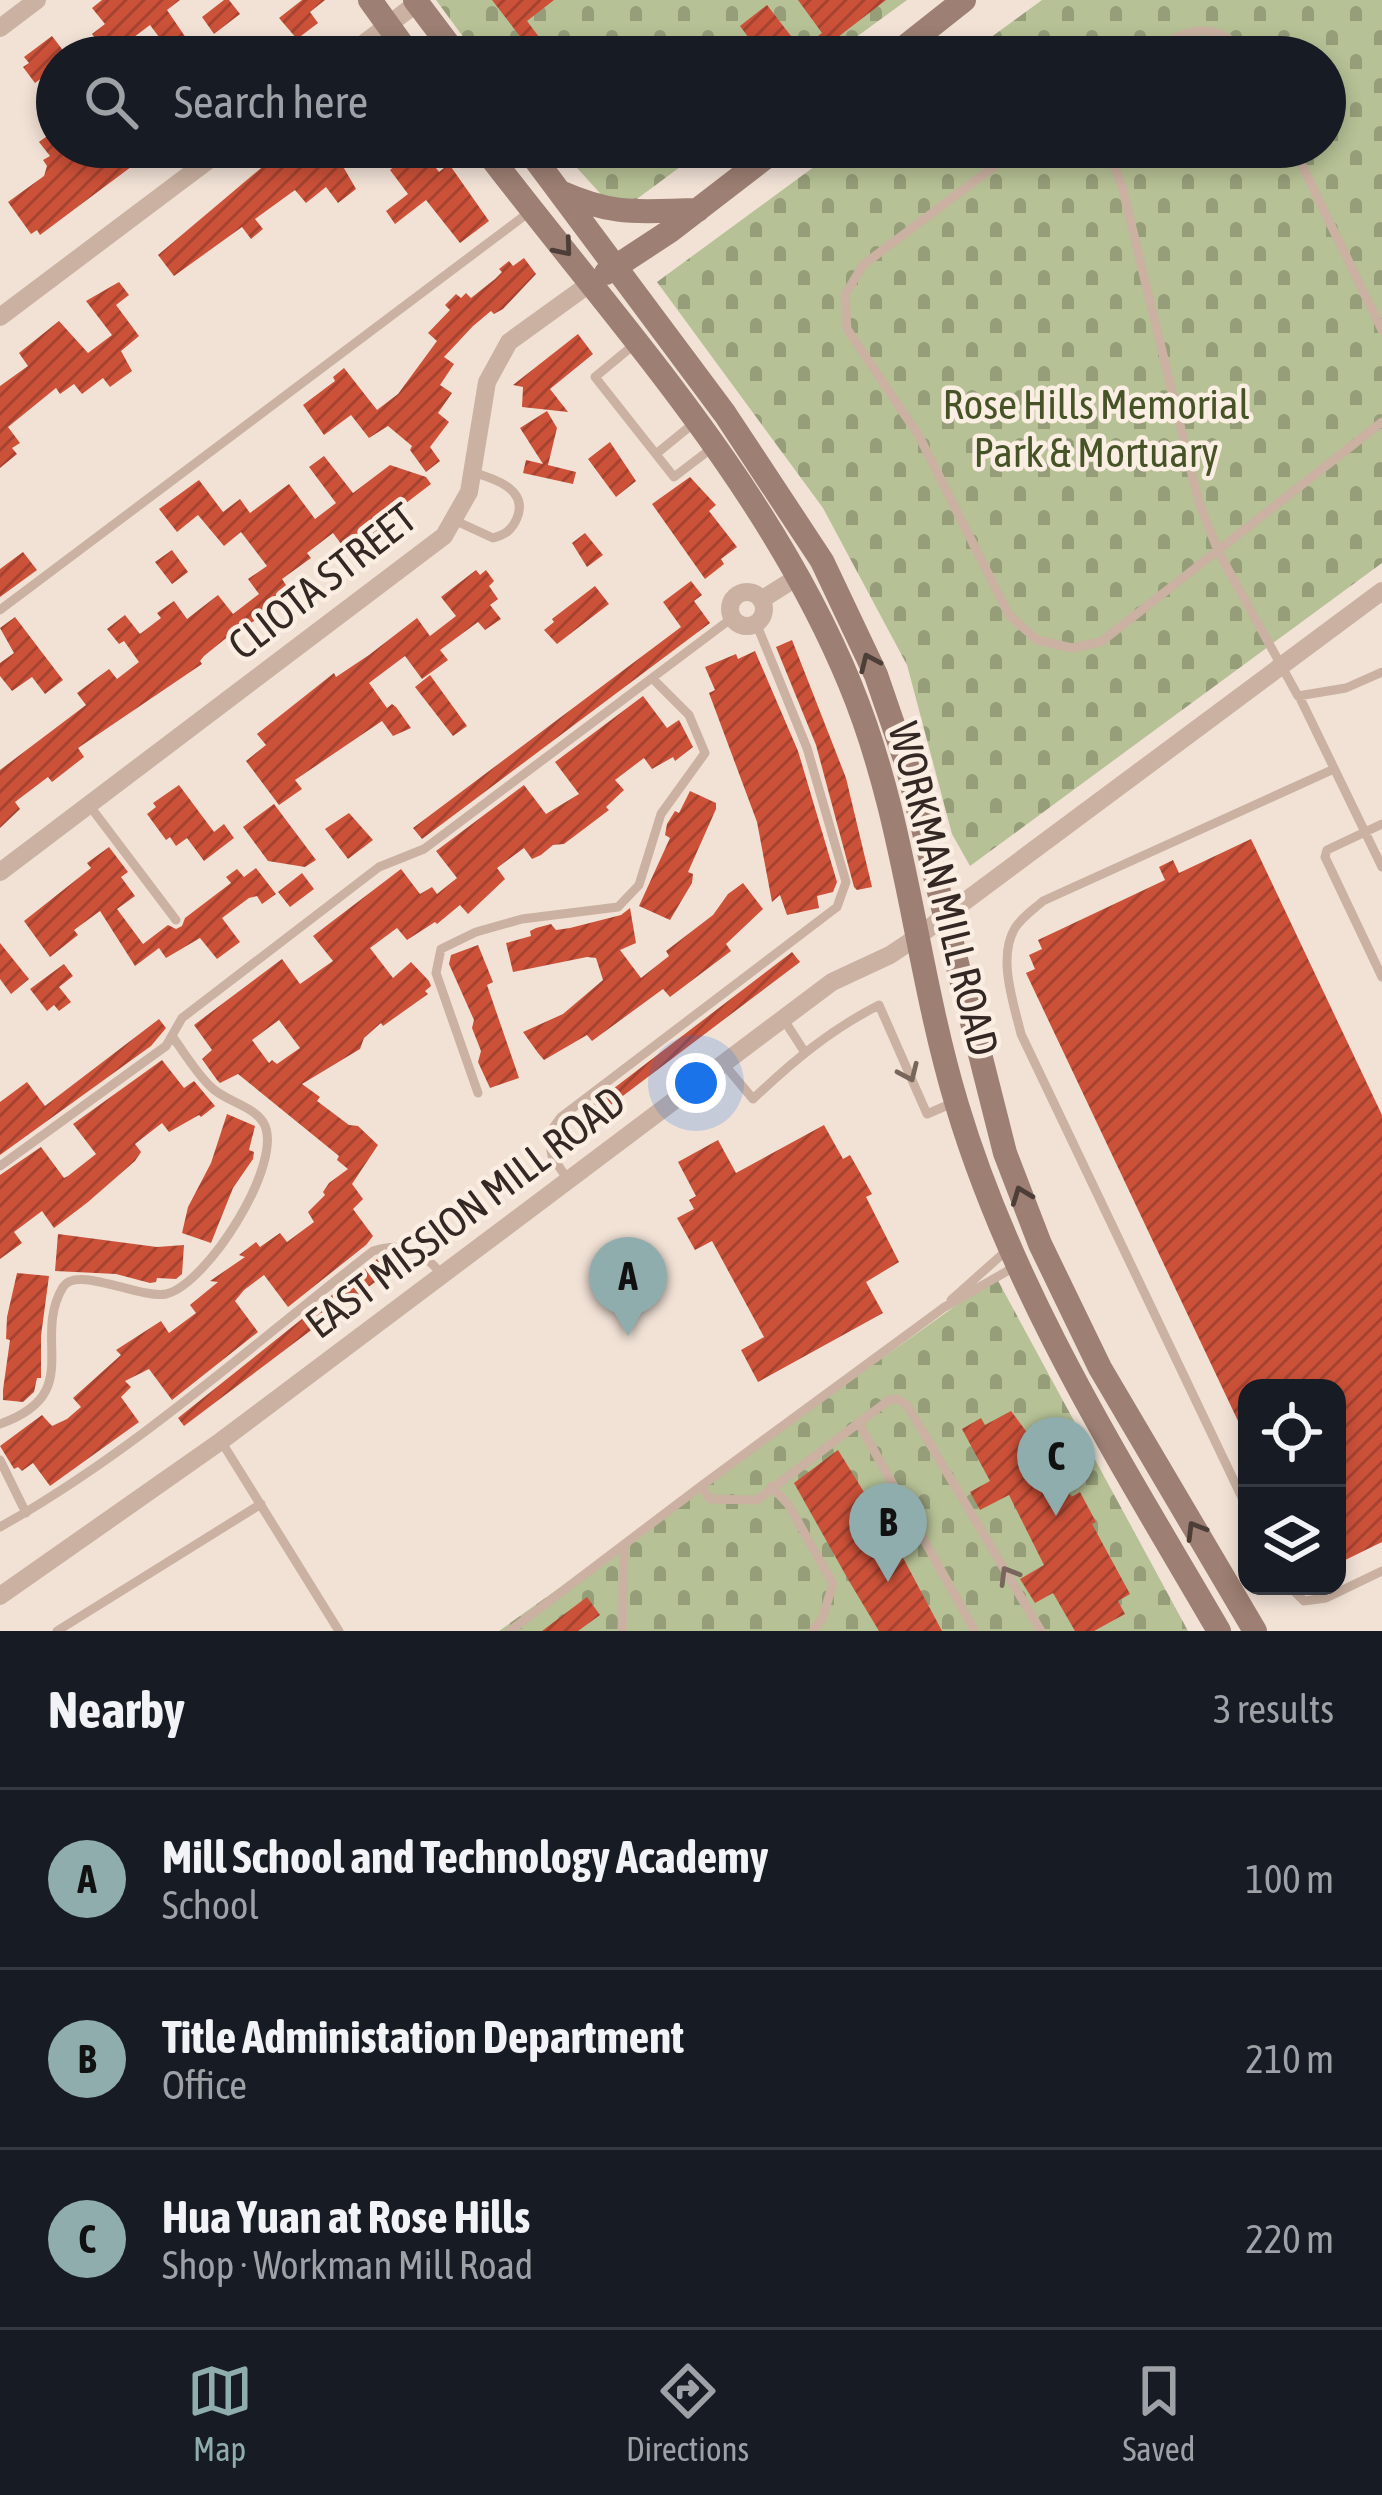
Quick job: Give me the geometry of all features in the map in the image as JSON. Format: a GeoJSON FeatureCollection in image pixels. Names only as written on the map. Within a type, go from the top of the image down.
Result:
{"type":"FeatureCollection","features":[{"type":"Feature","properties":{"kind":"main road"},"geometry":{"type":"LineString","coordinates":[[370,0],[395,36]]}},
{"type":"Feature","properties":{"kind":"main road"},"geometry":{"type":"LineString","coordinates":[[919,36],[964,0]]}},
{"type":"Feature","properties":{"kind":"main road"},"geometry":{"type":"LineString","coordinates":[[416,2],[442,36]]}},
{"type":"Feature","properties":{"kind":"main road","name":"WORKMAN MILL ROAD"},"geometry":{"type":"LineString","coordinates":[[499,168],[715,446],[799,575],[851,686],[882,774],[956,1101],[1012,1257],[1056,1351],[1219,1631]]}},
{"type":"Feature","properties":{"kind":"main road","name":"WORKMAN MILL ROAD"},"geometry":{"type":"LineString","coordinates":[[541,168],[739,434],[822,561],[876,676],[907,766],[1005,1154],[1040,1244],[1100,1368],[1255,1631]]}},
{"type":"Feature","properties":{"kind":"main road"},"geometry":{"type":"LineString","coordinates":[[592,282],[751,168]]}},
{"type":"Feature","properties":{"kind":"main road"},"geometry":{"type":"LineString","coordinates":[[559,192],[598,209],[625,214],[698,210]]}},
{"type":"Feature","properties":{"kind":"main road"},"geometry":{"type":"LineString","coordinates":[[715,446],[728,445],[743,456],[807,548],[822,561]]}},
{"type":"Feature","properties":{"kind":"main road"},"geometry":{"type":"LineString","coordinates":[[1012,1257],[1021,1248],[1030,1255],[1073,1340],[1100,1368]]}},
{"type":"Feature","properties":{"kind":"street"},"geometry":{"type":"LineString","coordinates":[[0,28],[37,0]]}},
{"type":"Feature","properties":{"kind":"street"},"geometry":{"type":"LineString","coordinates":[[374,36],[416,2]]}},
{"type":"Feature","properties":{"kind":"street"},"geometry":{"type":"LineString","coordinates":[[0,316],[198,168]]}},
{"type":"Feature","properties":{"kind":"street","name":"CLIOTA STREET"},"geometry":{"type":"LineString","coordinates":[[0,872],[444,536],[469,493],[487,382],[509,342],[592,282]]}},
{"type":"Feature","properties":{"kind":"street"},"geometry":{"type":"LineString","coordinates":[[767,595],[756,623],[743,626],[732,618],[730,605],[738,594],[767,595],[799,575]]}},
{"type":"Feature","properties":{"kind":"street","name":"EAST MISSION MILL ROAD"},"geometry":{"type":"LineString","coordinates":[[0,1596],[221,1441],[832,982],[917,937],[1382,591]]}},
{"type":"Feature","properties":{"kind":"lane"},"geometry":{"type":"LineString","coordinates":[[1174,36],[1206,30],[1228,36]]}},
{"type":"Feature","properties":{"kind":"lane"},"geometry":{"type":"LineString","coordinates":[[993,168],[863,265],[845,295],[847,328],[919,436],[1010,615],[1037,640],[1072,648],[1101,641],[1382,422]]}},
{"type":"Feature","properties":{"kind":"lane"},"geometry":{"type":"LineString","coordinates":[[1115,168],[1199,502],[1219,553],[1299,696],[1382,867]]}},
{"type":"Feature","properties":{"kind":"lane"},"geometry":{"type":"LineString","coordinates":[[1303,168],[1382,330]]}},
{"type":"Feature","properties":{"kind":"lane"},"geometry":{"type":"LineString","coordinates":[[0,610],[532,210]]}},
{"type":"Feature","properties":{"kind":"lane"},"geometry":{"type":"LineString","coordinates":[[636,343],[595,377],[674,477],[715,446]]}},
{"type":"Feature","properties":{"kind":"lane"},"geometry":{"type":"LineString","coordinates":[[656,454],[696,421]]}},
{"type":"Feature","properties":{"kind":"lane"},"geometry":{"type":"LineString","coordinates":[[454,520],[494,538],[504,535],[518,516],[520,507],[506,484],[472,472]]}},
{"type":"Feature","properties":{"kind":"lane"},"geometry":{"type":"LineString","coordinates":[[0,1166],[166,1046],[182,1018],[379,867],[424,849],[732,618]]}},
{"type":"Feature","properties":{"kind":"lane"},"geometry":{"type":"LineString","coordinates":[[568,1180],[552,1156],[548,1135],[561,1117],[837,907],[842,897],[846,882],[808,748],[756,623]]}},
{"type":"Feature","properties":{"kind":"lane"},"geometry":{"type":"LineString","coordinates":[[1299,696],[1346,688],[1382,672]]}},
{"type":"Feature","properties":{"kind":"lane"},"geometry":{"type":"LineString","coordinates":[[478,1093],[436,974],[441,949],[476,932],[522,919],[617,907],[639,885],[661,814],[705,753],[689,715],[652,678]]}},
{"type":"Feature","properties":{"kind":"lane"},"geometry":{"type":"LineString","coordinates":[[1238,1489],[1021,1034],[1008,950],[1015,928],[1043,901],[1334,769]]}},
{"type":"Feature","properties":{"kind":"lane"},"geometry":{"type":"LineString","coordinates":[[89,805],[176,920]]}},
{"type":"Feature","properties":{"kind":"lane"},"geometry":{"type":"LineString","coordinates":[[1382,824],[1327,850],[1325,856],[1382,977]]}},
{"type":"Feature","properties":{"kind":"lane"},"geometry":{"type":"LineString","coordinates":[[723,1063],[753,1100],[804,1051],[839,1025],[879,1005],[927,1114],[956,1101]]}},
{"type":"Feature","properties":{"kind":"lane"},"geometry":{"type":"LineString","coordinates":[[783,1018],[804,1051]]}},
{"type":"Feature","properties":{"kind":"lane"},"geometry":{"type":"LineString","coordinates":[[0,1424],[31,1412],[49,1384],[63,1286],[71,1279],[86,1277],[142,1295],[170,1294],[190,1282],[224,1245],[267,1157],[267,1132],[261,1118],[212,1089],[172,1036]]}},
{"type":"Feature","properties":{"kind":"lane"},"geometry":{"type":"LineString","coordinates":[[0,1527],[117,1450],[373,1251],[390,1245],[410,1248],[422,1253],[442,1274]]}},
{"type":"Feature","properties":{"kind":"lane"},"geometry":{"type":"LineString","coordinates":[[944,1308],[1012,1257]]}},
{"type":"Feature","properties":{"kind":"lane"},"geometry":{"type":"LineString","coordinates":[[510,1631],[1012,1257]]}},
{"type":"Feature","properties":{"kind":"lane"},"geometry":{"type":"LineString","coordinates":[[701,1486],[710,1499],[757,1500],[858,1422],[897,1399],[908,1405],[1041,1631]]}},
{"type":"Feature","properties":{"kind":"lane"},"geometry":{"type":"LineString","coordinates":[[858,1422],[975,1631]]}},
{"type":"Feature","properties":{"kind":"lane"},"geometry":{"type":"LineString","coordinates":[[221,1441],[339,1631]]}},
{"type":"Feature","properties":{"kind":"lane"},"geometry":{"type":"LineString","coordinates":[[0,1460],[26,1513]]}},
{"type":"Feature","properties":{"kind":"lane"},"geometry":{"type":"LineString","coordinates":[[771,1486],[788,1504],[833,1584],[813,1631]]}},
{"type":"Feature","properties":{"kind":"lane"},"geometry":{"type":"LineString","coordinates":[[57,1631],[261,1504]]}},
{"type":"Feature","properties":{"kind":"lane"},"geometry":{"type":"LineString","coordinates":[[622,1631],[624,1547]]}},
{"type":"Feature","properties":{"kind":"lane"},"geometry":{"type":"LineString","coordinates":[[1346,1588],[1382,1571]]}},
{"type":"Feature","properties":{"kind":"lane"},"geometry":{"type":"LineString","coordinates":[[1298,1595],[1304,1601],[1332,1595]]}},
{"type":"Feature","properties":{"kind":"green space"},"geometry":{"type":"Polygon","coordinates":[[[436,0],[907,0],[858,36],[463,36],[436,0]]]}},
{"type":"Feature","properties":{"kind":"green space","name":"Rose Hills Memorial Park & Mortuary"},"geometry":{"type":"Polygon","coordinates":[[[1042,0],[1382,0],[1382,563],[970,866],[952,834],[907,665],[823,508],[657,282],[812,168],[1346,168],[1346,36],[993,36],[1042,0]]]}},
{"type":"Feature","properties":{"kind":"green space"},"geometry":{"type":"Polygon","coordinates":[[[577,168],[679,168],[618,213],[577,168]]]}},
{"type":"Feature","properties":{"kind":"green space"},"geometry":{"type":"Polygon","coordinates":[[[996,1277],[1188,1631],[499,1631],[996,1277]]]}},
{"type":"Feature","properties":{"kind":"building"},"geometry":{"type":"Polygon","coordinates":[[[102,0],[180,0],[167,10],[185,36],[158,36],[150,25],[135,36],[94,36],[105,24],[92,8],[102,0]]]}},
{"type":"Feature","properties":{"kind":"building"},"geometry":{"type":"Polygon","coordinates":[[[224,0],[240,14],[214,34],[202,17],[224,0]]]}},
{"type":"Feature","properties":{"kind":"building"},"geometry":{"type":"Polygon","coordinates":[[[302,0],[325,0],[310,12],[318,23],[301,36],[294,36],[279,18],[302,0]]]}},
{"type":"Feature","properties":{"kind":"building"},"geometry":{"type":"Polygon","coordinates":[[[492,0],[554,0],[527,21],[538,36],[520,36],[492,0]]]}},
{"type":"Feature","properties":{"kind":"building"},"geometry":{"type":"Polygon","coordinates":[[[798,0],[886,0],[839,36],[818,36],[822,33],[798,0]]]}},
{"type":"Feature","properties":{"kind":"building"},"geometry":{"type":"Polygon","coordinates":[[[767,5],[791,36],[747,36],[740,26],[767,5]]]}},
{"type":"Feature","properties":{"kind":"building"},"geometry":{"type":"Polygon","coordinates":[[[36,48],[35,83],[23,67],[29,63],[24,57],[36,48]]]}},
{"type":"Feature","properties":{"kind":"building"},"geometry":{"type":"Polygon","coordinates":[[[46,168],[130,168],[40,235],[37,230],[31,234],[8,202],[44,176],[46,168]]]}},
{"type":"Feature","properties":{"kind":"building"},"geometry":{"type":"Polygon","coordinates":[[[261,168],[344,168],[356,189],[338,203],[326,187],[306,203],[295,190],[255,219],[263,229],[251,239],[242,227],[174,276],[158,255],[261,168]]]}},
{"type":"Feature","properties":{"kind":"building"},"geometry":{"type":"Polygon","coordinates":[[[452,168],[489,221],[460,243],[426,200],[395,224],[386,211],[408,194],[390,170],[452,168]]]}},
{"type":"Feature","properties":{"kind":"building"},"geometry":{"type":"Polygon","coordinates":[[[524,258],[536,274],[503,309],[491,311],[444,357],[454,364],[440,385],[452,393],[438,413],[449,422],[430,447],[440,461],[426,472],[410,450],[412,446],[388,426],[369,438],[351,415],[324,435],[303,405],[335,381],[333,377],[344,368],[377,410],[398,394],[437,341],[428,333],[450,310],[445,305],[456,294],[471,298],[509,261],[513,266],[524,258]]]}},
{"type":"Feature","properties":{"kind":"building"},"geometry":{"type":"Polygon","coordinates":[[[119,282],[129,295],[116,305],[139,336],[121,351],[132,371],[110,387],[103,378],[82,394],[74,384],[60,394],[56,388],[8,427],[20,443],[12,448],[17,454],[0,468],[0,386],[28,366],[19,353],[59,321],[88,353],[112,335],[86,301],[119,282]]]}},
{"type":"Feature","properties":{"kind":"building"},"geometry":{"type":"Polygon","coordinates":[[[578,334],[593,354],[550,389],[568,412],[522,407],[523,387],[513,385],[578,334]]]}},
{"type":"Feature","properties":{"kind":"building"},"geometry":{"type":"Polygon","coordinates":[[[547,411],[557,428],[548,465],[576,472],[573,484],[523,473],[526,460],[543,464],[520,428],[547,411]]]}},
{"type":"Feature","properties":{"kind":"building"},"geometry":{"type":"Polygon","coordinates":[[[610,442],[636,481],[616,497],[588,459],[610,442]]]}},
{"type":"Feature","properties":{"kind":"building"},"geometry":{"type":"Polygon","coordinates":[[[324,456],[353,493],[390,465],[426,477],[431,484],[376,526],[384,536],[367,549],[361,541],[347,552],[333,533],[307,553],[311,558],[282,579],[290,591],[281,597],[284,601],[246,622],[204,656],[202,664],[78,748],[84,757],[15,802],[20,809],[0,828],[0,770],[86,705],[77,693],[109,669],[117,679],[139,662],[124,641],[119,644],[107,629],[125,615],[140,634],[174,601],[187,619],[218,595],[233,614],[259,594],[248,579],[267,566],[241,532],[224,546],[198,515],[177,532],[159,509],[199,480],[223,512],[240,499],[250,513],[289,484],[315,519],[336,503],[309,467],[324,456]]]}},
{"type":"Feature","properties":{"kind":"building"},"geometry":{"type":"Polygon","coordinates":[[[690,477],[716,505],[709,511],[737,547],[705,579],[652,504],[690,477]]]}},
{"type":"Feature","properties":{"kind":"building"},"geometry":{"type":"Polygon","coordinates":[[[585,533],[603,555],[587,567],[572,543],[585,533]]]}},
{"type":"Feature","properties":{"kind":"building"},"geometry":{"type":"Polygon","coordinates":[[[172,550],[188,572],[172,584],[155,562],[172,550]]]}},
{"type":"Feature","properties":{"kind":"building"},"geometry":{"type":"Polygon","coordinates":[[[23,552],[37,570],[0,597],[0,569],[23,552]]]}},
{"type":"Feature","properties":{"kind":"building"},"geometry":{"type":"Polygon","coordinates":[[[476,570],[480,575],[486,570],[494,581],[489,586],[498,599],[490,605],[501,619],[485,630],[478,622],[440,650],[448,660],[422,679],[405,656],[369,683],[387,708],[396,707],[411,728],[393,736],[382,721],[295,780],[302,789],[279,805],[246,761],[266,745],[257,734],[334,673],[336,677],[417,618],[430,636],[456,616],[441,597],[476,570]]]}},
{"type":"Feature","properties":{"kind":"building"},"geometry":{"type":"Polygon","coordinates":[[[691,581],[702,595],[694,601],[710,623],[422,839],[413,828],[681,627],[663,602],[691,581]]]}},
{"type":"Feature","properties":{"kind":"building"},"geometry":{"type":"Polygon","coordinates":[[[595,586],[609,604],[557,644],[544,630],[595,586]]]}},
{"type":"Feature","properties":{"kind":"building"},"geometry":{"type":"Polygon","coordinates":[[[15,617],[63,680],[45,694],[32,677],[12,691],[0,676],[0,663],[14,653],[0,628],[15,617]]]}},
{"type":"Feature","properties":{"kind":"building"},"geometry":{"type":"Polygon","coordinates":[[[792,640],[846,778],[872,887],[854,887],[816,745],[776,647],[792,640]]]}},
{"type":"Feature","properties":{"kind":"building"},"geometry":{"type":"Polygon","coordinates":[[[755,651],[798,751],[837,882],[833,892],[817,896],[819,908],[787,915],[780,895],[772,902],[757,822],[709,693],[715,690],[705,667],[755,651]]]}},
{"type":"Feature","properties":{"kind":"building"},"geometry":{"type":"Polygon","coordinates":[[[430,675],[467,726],[453,736],[415,687],[430,675]]]}},
{"type":"Feature","properties":{"kind":"building"},"geometry":{"type":"Polygon","coordinates":[[[643,696],[667,728],[679,720],[693,747],[675,761],[673,757],[652,769],[644,758],[615,780],[624,790],[606,807],[609,810],[541,855],[532,859],[524,848],[497,868],[505,879],[468,914],[460,905],[407,940],[397,928],[370,948],[393,978],[411,962],[429,981],[428,994],[383,1026],[381,1023],[364,1038],[360,1049],[302,1084],[320,1097],[317,1101],[349,1125],[358,1126],[378,1145],[352,1184],[363,1199],[353,1209],[373,1236],[288,1307],[264,1275],[244,1290],[235,1301],[258,1332],[172,1400],[149,1369],[125,1381],[131,1387],[121,1397],[139,1422],[50,1486],[33,1463],[22,1471],[14,1469],[0,1446],[42,1415],[52,1426],[67,1419],[81,1407],[73,1398],[121,1355],[116,1350],[161,1321],[169,1333],[196,1313],[190,1305],[218,1282],[210,1281],[245,1257],[239,1255],[256,1242],[260,1247],[280,1233],[287,1242],[314,1222],[308,1212],[325,1195],[329,1183],[348,1169],[337,1160],[339,1156],[238,1074],[220,1083],[202,1059],[212,1050],[194,1025],[282,959],[300,984],[333,961],[313,936],[401,869],[420,894],[432,887],[437,894],[457,878],[436,851],[524,785],[546,814],[579,794],[555,762],[643,696]],[[279,1020],[252,1040],[269,1063],[277,1064],[300,1048],[279,1020]]]}},
{"type":"Feature","properties":{"kind":"building"},"geometry":{"type":"Polygon","coordinates":[[[179,785],[214,832],[224,824],[234,838],[204,861],[187,838],[176,846],[170,837],[166,840],[147,814],[156,807],[153,803],[179,785]]]}},
{"type":"Feature","properties":{"kind":"building"},"geometry":{"type":"Polygon","coordinates":[[[690,791],[716,803],[716,809],[688,872],[693,874],[692,883],[670,920],[639,906],[670,838],[665,835],[667,824],[690,791]]]}},
{"type":"Feature","properties":{"kind":"building"},"geometry":{"type":"Polygon","coordinates":[[[274,804],[316,860],[305,867],[268,861],[243,827],[274,804]]]}},
{"type":"Feature","properties":{"kind":"building"},"geometry":{"type":"Polygon","coordinates":[[[349,813],[373,840],[348,859],[325,829],[349,813]]]}},
{"type":"Feature","properties":{"kind":"building"},"geometry":{"type":"Polygon","coordinates":[[[1251,839],[1382,1115],[1382,1542],[1346,1560],[1346,1379],[1238,1379],[1238,1421],[1026,973],[1035,969],[1029,955],[1042,949],[1038,940],[1165,880],[1159,867],[1173,860],[1179,873],[1251,839]]]}},
{"type":"Feature","properties":{"kind":"building"},"geometry":{"type":"Polygon","coordinates":[[[109,847],[128,872],[121,877],[135,896],[117,909],[143,944],[168,925],[182,926],[185,918],[231,883],[226,877],[237,869],[244,877],[256,868],[276,894],[262,904],[257,896],[249,898],[222,918],[240,942],[217,959],[200,938],[166,958],[159,948],[135,966],[100,911],[74,930],[78,935],[50,957],[24,921],[91,868],[87,863],[109,847]]]}},
{"type":"Feature","properties":{"kind":"building"},"geometry":{"type":"Polygon","coordinates":[[[302,873],[314,889],[290,907],[278,892],[302,873]]]}},
{"type":"Feature","properties":{"kind":"building"},"geometry":{"type":"Polygon","coordinates":[[[743,883],[763,909],[726,944],[731,951],[670,997],[663,989],[592,1041],[587,1035],[544,1060],[523,1032],[563,1014],[603,980],[596,958],[513,972],[506,943],[531,936],[536,928],[551,924],[556,930],[570,928],[621,915],[630,908],[636,943],[620,950],[641,978],[743,883]]]}},
{"type":"Feature","properties":{"kind":"building"},"geometry":{"type":"Polygon","coordinates":[[[0,943],[29,979],[11,994],[0,979],[0,943]]]}},
{"type":"Feature","properties":{"kind":"building"},"geometry":{"type":"Polygon","coordinates":[[[478,945],[519,1078],[490,1088],[478,1062],[481,1051],[472,1028],[474,1020],[449,964],[451,955],[478,945]]]}},
{"type":"Feature","properties":{"kind":"building"},"geometry":{"type":"Polygon","coordinates":[[[792,952],[800,962],[595,1117],[588,1108],[792,952]]]}},
{"type":"Feature","properties":{"kind":"building"},"geometry":{"type":"Polygon","coordinates":[[[64,964],[73,976],[59,987],[71,1002],[59,1011],[54,1005],[47,1011],[30,989],[64,964]]]}},
{"type":"Feature","properties":{"kind":"building"},"geometry":{"type":"Polygon","coordinates":[[[159,1019],[166,1028],[151,1046],[0,1155],[0,1102],[27,1082],[45,1106],[159,1019]]]}},
{"type":"Feature","properties":{"kind":"building"},"geometry":{"type":"Polygon","coordinates":[[[162,1060],[184,1088],[194,1081],[215,1106],[169,1132],[162,1123],[135,1144],[141,1152],[135,1161],[88,1202],[54,1228],[42,1211],[14,1232],[22,1243],[0,1259],[0,1175],[41,1147],[64,1178],[68,1176],[96,1154],[73,1124],[162,1060]]]}},
{"type":"Feature","properties":{"kind":"building"},"geometry":{"type":"Polygon","coordinates":[[[227,1114],[255,1126],[249,1150],[254,1152],[233,1188],[211,1243],[182,1233],[227,1114]]]}},
{"type":"Feature","properties":{"kind":"building"},"geometry":{"type":"Polygon","coordinates":[[[824,1125],[843,1159],[850,1155],[872,1194],[866,1197],[899,1262],[866,1282],[883,1313],[758,1382],[741,1350],[764,1337],[712,1241],[695,1250],[677,1218],[694,1209],[689,1200],[696,1196],[678,1162],[718,1140],[736,1173],[824,1125]]]}},
{"type":"Feature","properties":{"kind":"building"},"geometry":{"type":"Polygon","coordinates":[[[58,1234],[157,1247],[184,1245],[182,1274],[150,1283],[116,1274],[55,1271],[58,1234]]]}},
{"type":"Feature","properties":{"kind":"building"},"geometry":{"type":"Polygon","coordinates":[[[377,1259],[387,1273],[184,1426],[178,1418],[377,1259]]]}},
{"type":"Feature","properties":{"kind":"building"},"geometry":{"type":"Polygon","coordinates":[[[17,1273],[49,1276],[41,1378],[23,1402],[3,1400],[10,1340],[6,1339],[7,1317],[17,1273]]]}},
{"type":"Feature","properties":{"kind":"building"},"geometry":{"type":"Polygon","coordinates":[[[1011,1411],[1035,1443],[1043,1439],[1071,1497],[1080,1492],[1130,1594],[1118,1601],[1125,1614],[1094,1631],[1075,1631],[1053,1593],[1035,1603],[1020,1579],[1044,1565],[1009,1495],[980,1510],[970,1492],[990,1481],[962,1429],[981,1418],[985,1425],[1011,1411]]]}},
{"type":"Feature","properties":{"kind":"building"},"geometry":{"type":"Polygon","coordinates":[[[838,1450],[942,1631],[879,1631],[849,1581],[794,1483],[838,1450]]]}},
{"type":"Feature","properties":{"kind":"building"},"geometry":{"type":"Polygon","coordinates":[[[587,1597],[600,1615],[578,1631],[542,1631],[587,1597]]]}},
{"type":"Feature","properties":{"kind":"place","name":"Mill School and Technology Academy"},"geometry":{"type":"Point","coordinates":[628,1336]}},
{"type":"Feature","properties":{"kind":"place","name":"Hua Yuan at Rose Hills"},"geometry":{"type":"Point","coordinates":[1056,1516]}},
{"type":"Feature","properties":{"kind":"place","name":"Title Administation Department"},"geometry":{"type":"Point","coordinates":[888,1582]}}]}
